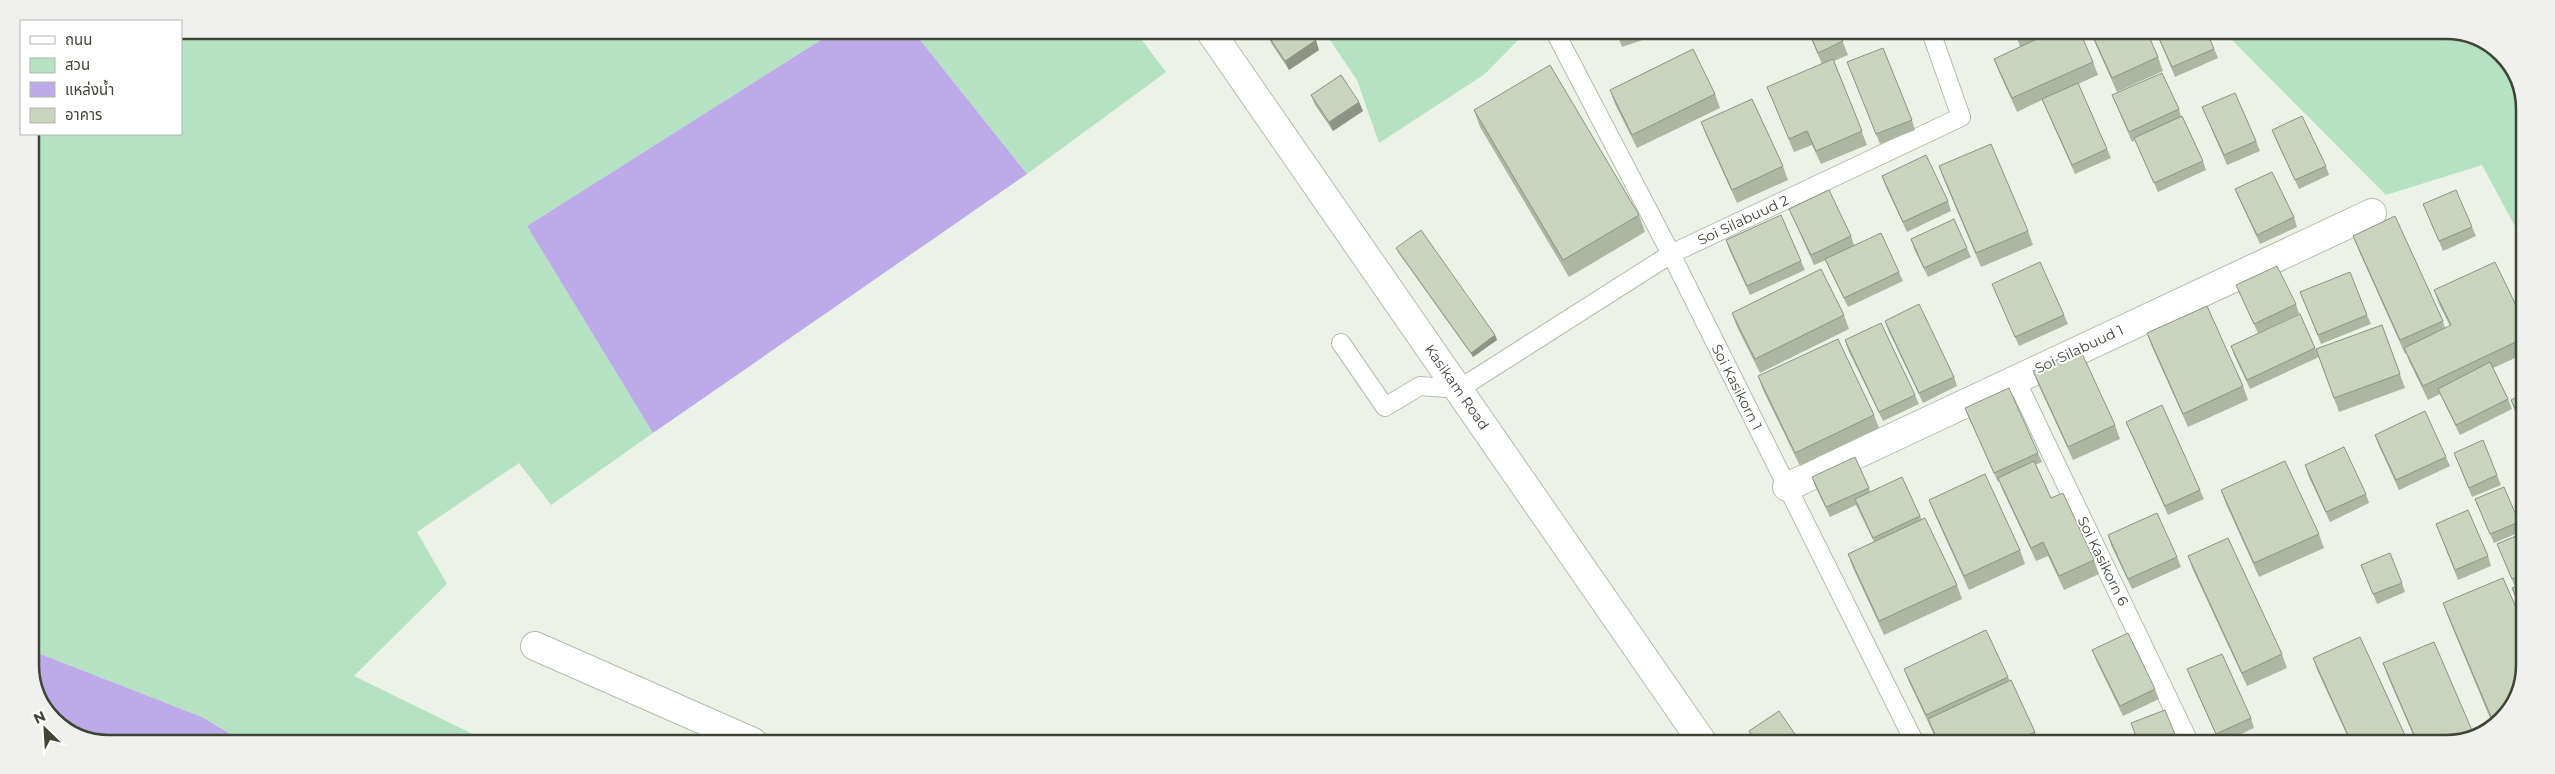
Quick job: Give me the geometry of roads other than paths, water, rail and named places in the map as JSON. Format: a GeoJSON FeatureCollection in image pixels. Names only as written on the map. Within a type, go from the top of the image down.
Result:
{"type":"FeatureCollection","features":[{"type":"Feature","properties":{"kind":"street","name":"Kasikam Road"},"geometry":{"type":"LineString","coordinates":[[1216,39],[1697,735]]}},
{"type":"Feature","properties":{"kind":"street","name":"Soi Silabuud 1"},"geometry":{"type":"LineString","coordinates":[[1787,487],[2015,378],[2372,213]]}},
{"type":"Feature","properties":{"kind":"street"},"geometry":{"type":"LineString","coordinates":[[535,646],[737,735]]}},
{"type":"Feature","properties":{"kind":"lane","name":"Soi Kasikorn 1"},"geometry":{"type":"LineString","coordinates":[[1559,39],[1670,254],[1912,735]]}},
{"type":"Feature","properties":{"kind":"lane","name":"Soi Silabuud 2"},"geometry":{"type":"LineString","coordinates":[[1459,389],[1670,254],[1961,117],[1933,39]]}},
{"type":"Feature","properties":{"kind":"lane"},"geometry":{"type":"LineString","coordinates":[[1341,343],[1385,408],[1420,386],[1459,389]]}},
{"type":"Feature","properties":{"kind":"lane","name":"Soi Kasikorn 6"},"geometry":{"type":"LineString","coordinates":[[2015,378],[2186,735]]}},
{"type":"Feature","properties":{"kind":"water"},"geometry":{"type":"Polygon","coordinates":[[[822,39],[919,39],[1027,174],[653,433],[527,226],[822,39]]]}},
{"type":"Feature","properties":{"kind":"water"},"geometry":{"type":"Polygon","coordinates":[[[39,654],[202,717],[232,735],[99,735],[82,730],[70,724],[70,704],[51,704],[46,696],[40,679],[39,654]]]}}]}
